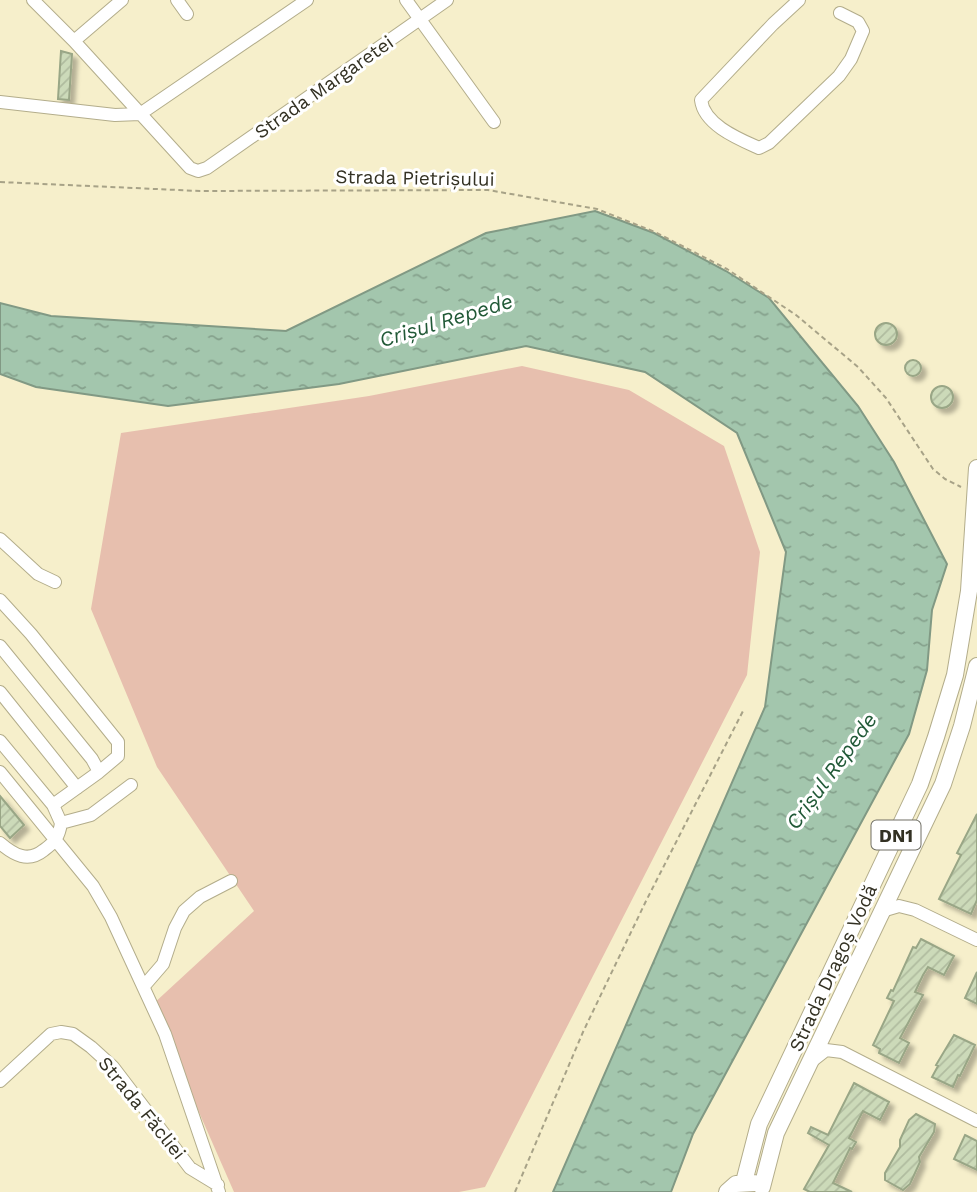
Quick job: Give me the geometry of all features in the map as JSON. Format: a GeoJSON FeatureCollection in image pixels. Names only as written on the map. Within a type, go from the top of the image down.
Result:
{"type":"FeatureCollection","features":[{"type":"Feature","properties":{"kind":"main road","name":"Strada Dragoș Vodă"},"geometry":{"type":"LineString","coordinates":[[977,468],[969,591],[955,675],[936,737],[920,784],[759,1124],[744,1182],[765,1189],[776,1133],[943,785],[977,666]]}},
{"type":"Feature","properties":{"kind":"main road"},"geometry":{"type":"LineString","coordinates":[[727,1192],[736,1184],[744,1182]]}},
{"type":"Feature","properties":{"kind":"street"},"geometry":{"type":"LineString","coordinates":[[33,0],[140,114]]}},
{"type":"Feature","properties":{"kind":"street"},"geometry":{"type":"LineString","coordinates":[[74,41],[122,0]]}},
{"type":"Feature","properties":{"kind":"street"},"geometry":{"type":"LineString","coordinates":[[177,0],[187,14]]}},
{"type":"Feature","properties":{"kind":"street"},"geometry":{"type":"LineString","coordinates":[[0,102],[115,115],[140,114],[307,0]]}},
{"type":"Feature","properties":{"kind":"street"},"geometry":{"type":"LineString","coordinates":[[405,0],[494,122]]}},
{"type":"Feature","properties":{"kind":"street","name":"Strada Margaretei"},"geometry":{"type":"LineString","coordinates":[[140,114],[190,168],[198,171],[207,169],[447,0]]}},
{"type":"Feature","properties":{"kind":"street"},"geometry":{"type":"LineString","coordinates":[[799,0],[701,100],[701,106],[710,118],[723,129],[759,148],[769,143],[839,76],[851,60],[863,31],[858,22],[840,13]]}},
{"type":"Feature","properties":{"kind":"street"},"geometry":{"type":"LineString","coordinates":[[0,539],[38,573],[55,582]]}},
{"type":"Feature","properties":{"kind":"street"},"geometry":{"type":"LineString","coordinates":[[0,600],[31,634],[118,742],[118,756],[53,806]]}},
{"type":"Feature","properties":{"kind":"street"},"geometry":{"type":"LineString","coordinates":[[0,646],[92,759],[99,772]]}},
{"type":"Feature","properties":{"kind":"street"},"geometry":{"type":"LineString","coordinates":[[0,692],[78,788]]}},
{"type":"Feature","properties":{"kind":"street"},"geometry":{"type":"LineString","coordinates":[[0,741],[53,806],[61,823],[56,841],[37,856],[25,858],[12,853],[0,843]]}},
{"type":"Feature","properties":{"kind":"street","name":"Strada Făcliei"},"geometry":{"type":"LineString","coordinates":[[0,772],[101,899],[165,1034],[218,1189]]}},
{"type":"Feature","properties":{"kind":"street"},"geometry":{"type":"LineString","coordinates":[[61,823],[91,815],[131,785]]}},
{"type":"Feature","properties":{"kind":"street"},"geometry":{"type":"LineString","coordinates":[[144,986],[163,964],[175,928],[184,911],[201,897],[232,881]]}},
{"type":"Feature","properties":{"kind":"street"},"geometry":{"type":"LineString","coordinates":[[895,885],[915,910]]}},
{"type":"Feature","properties":{"kind":"street"},"geometry":{"type":"LineString","coordinates":[[882,911],[899,906],[915,910],[977,940]]}},
{"type":"Feature","properties":{"kind":"street"},"geometry":{"type":"LineString","coordinates":[[828,1025],[834,1042],[842,1052]]}},
{"type":"Feature","properties":{"kind":"street","name":"Strada Făcliei"},"geometry":{"type":"LineString","coordinates":[[0,1081],[51,1034],[73,1034],[113,1068],[190,1168],[218,1189]]}},
{"type":"Feature","properties":{"kind":"street"},"geometry":{"type":"LineString","coordinates":[[810,1063],[827,1051],[842,1052],[977,1121]]}},
{"type":"Feature","properties":{"kind":"path","name":"Strada Pietrișului"},"geometry":{"type":"LineString","coordinates":[[0,182],[200,191],[488,190],[597,209],[655,232],[727,269],[796,315],[858,367],[886,398],[933,469],[945,479],[975,494]]}},
{"type":"Feature","properties":{"kind":"path"},"geometry":{"type":"LineString","coordinates":[[515,1192],[583,1032],[743,711]]}},
{"type":"Feature","properties":{"kind":"shaded area"},"geometry":{"type":"Polygon","coordinates":[[[522,366],[629,390],[724,446],[760,552],[747,675],[485,1187],[459,1192],[234,1192],[152,1005],[254,911],[157,767],[91,609],[121,433],[369,396],[522,366]]]}},
{"type":"Feature","properties":{"kind":"water","name":"Crișul Repede"},"geometry":{"type":"Polygon","coordinates":[[[595,211],[654,233],[726,271],[769,298],[858,406],[894,462],[947,564],[932,610],[927,670],[909,734],[693,1134],[671,1192],[553,1192],[765,707],[786,552],[737,433],[645,372],[526,346],[339,384],[168,406],[36,387],[0,374],[0,303],[51,316],[286,331],[486,233],[595,211]]]}},
{"type":"Feature","properties":{"kind":"building"},"geometry":{"type":"Polygon","coordinates":[[[61,51],[72,54],[69,100],[58,99],[61,51]]]}},
{"type":"Feature","properties":{"kind":"building"},"geometry":{"type":"Polygon","coordinates":[[[882,323],[890,323],[897,330],[897,338],[890,345],[882,345],[875,338],[875,330],[882,323]]]}},
{"type":"Feature","properties":{"kind":"building"},"geometry":{"type":"Polygon","coordinates":[[[910,360],[916,360],[921,368],[919,374],[910,376],[905,371],[905,365],[910,360]]]}},
{"type":"Feature","properties":{"kind":"building"},"geometry":{"type":"Polygon","coordinates":[[[942,386],[950,389],[953,397],[950,405],[942,408],[934,405],[931,397],[934,389],[942,386]]]}},
{"type":"Feature","properties":{"kind":"building"},"geometry":{"type":"Polygon","coordinates":[[[0,796],[24,825],[10,838],[0,826],[0,796]]]}},
{"type":"Feature","properties":{"kind":"building"},"geometry":{"type":"Polygon","coordinates":[[[977,814],[977,900],[971,914],[939,899],[961,855],[957,853],[977,814]]]}},
{"type":"Feature","properties":{"kind":"building"},"geometry":{"type":"Polygon","coordinates":[[[921,939],[954,956],[944,975],[928,967],[923,975],[915,992],[923,995],[900,1038],[909,1043],[899,1063],[879,1053],[880,1049],[873,1045],[894,1001],[887,998],[891,990],[893,991],[913,947],[916,948],[921,939]]]}},
{"type":"Feature","properties":{"kind":"building"},"geometry":{"type":"Polygon","coordinates":[[[977,972],[977,1004],[965,998],[977,972]]]}},
{"type":"Feature","properties":{"kind":"building"},"geometry":{"type":"Polygon","coordinates":[[[954,1035],[975,1045],[953,1087],[932,1077],[954,1035]]]}},
{"type":"Feature","properties":{"kind":"building"},"geometry":{"type":"Polygon","coordinates":[[[854,1083],[889,1102],[880,1120],[863,1111],[849,1138],[856,1142],[852,1149],[850,1148],[833,1183],[852,1192],[810,1192],[804,1189],[829,1145],[808,1133],[811,1127],[828,1135],[854,1083]]]}},
{"type":"Feature","properties":{"kind":"building"},"geometry":{"type":"Polygon","coordinates":[[[916,1114],[935,1124],[934,1132],[919,1157],[920,1162],[910,1184],[903,1190],[885,1180],[885,1173],[900,1147],[900,1140],[909,1120],[916,1114]]]}},
{"type":"Feature","properties":{"kind":"building"},"geometry":{"type":"Polygon","coordinates":[[[965,1135],[977,1141],[977,1170],[954,1159],[965,1135]]]}}]}
